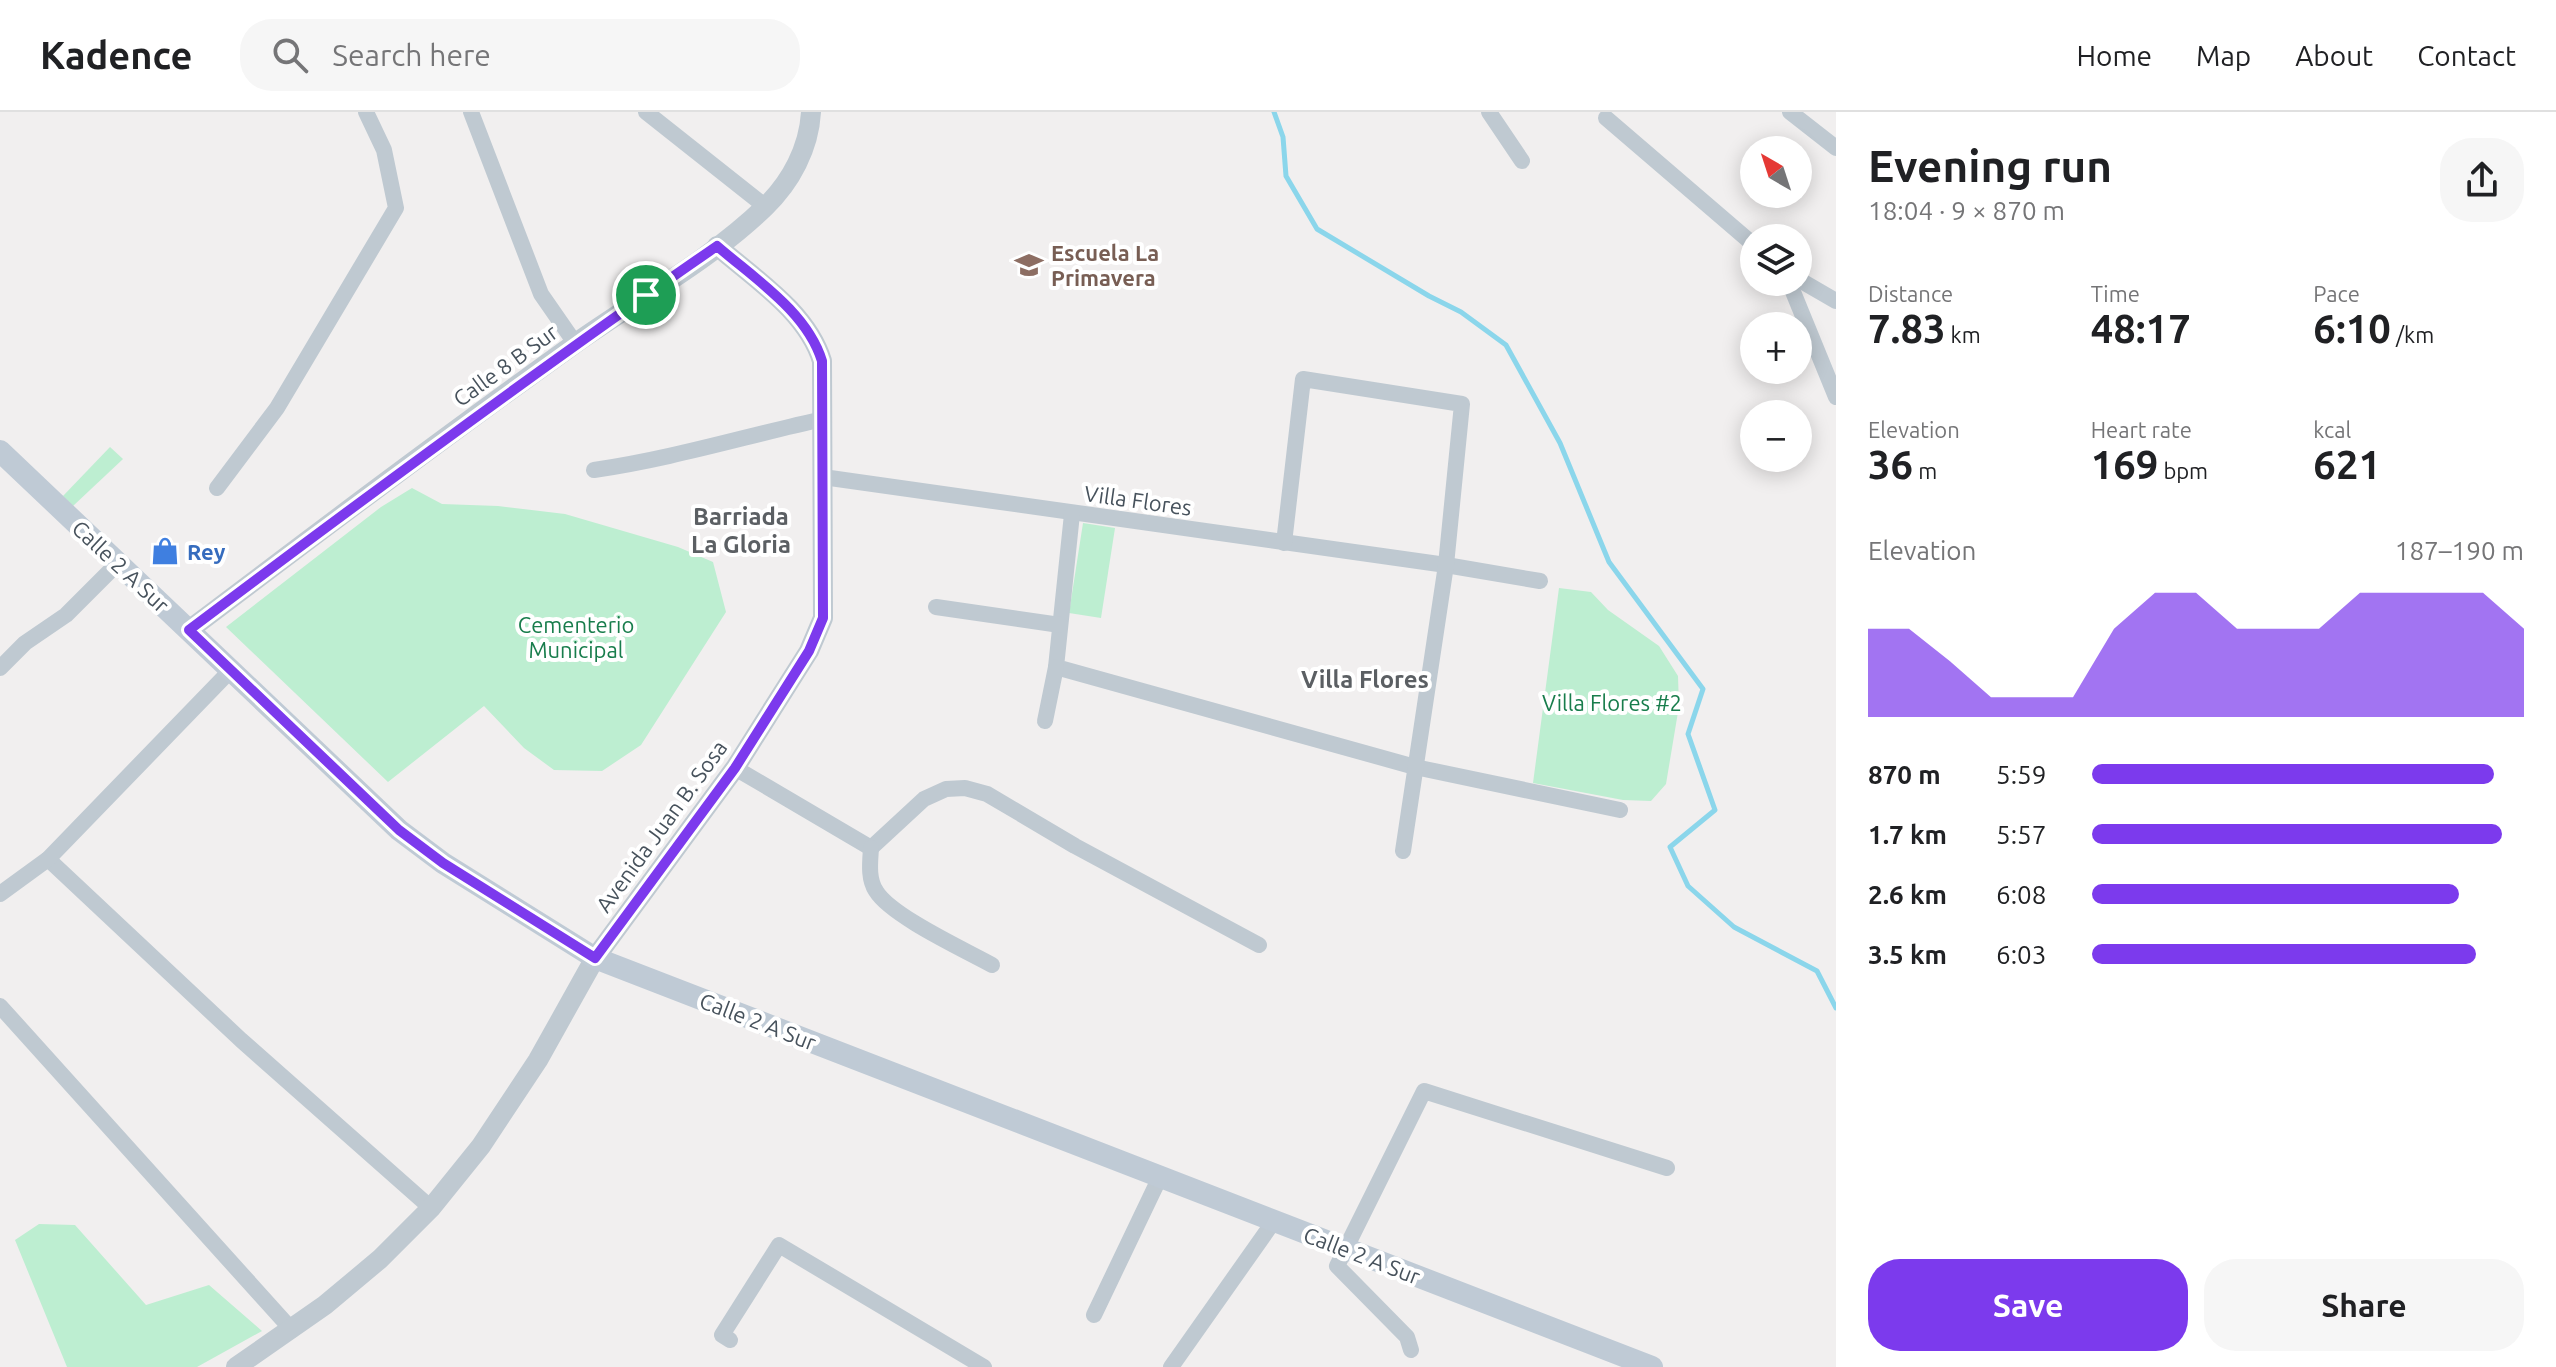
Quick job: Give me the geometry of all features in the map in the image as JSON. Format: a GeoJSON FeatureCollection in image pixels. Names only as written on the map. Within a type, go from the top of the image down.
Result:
{"type":"FeatureCollection","features":[{"type":"Feature","properties":{"kind":"main road","name":"Calle 2 A Sur"},"geometry":{"type":"LineString","coordinates":[[0,451],[399,830],[443,863],[595,958],[1346,1249],[1622,1362],[1652,1367]]}},
{"type":"Feature","properties":{"kind":"street"},"geometry":{"type":"LineString","coordinates":[[217,488],[277,408],[396,208],[384,150],[366,112]]}},
{"type":"Feature","properties":{"kind":"street"},"geometry":{"type":"LineString","coordinates":[[471,112],[541,294],[575,343]]}},
{"type":"Feature","properties":{"kind":"street"},"geometry":{"type":"LineString","coordinates":[[646,112],[766,207]]}},
{"type":"Feature","properties":{"kind":"street","name":"Calle 8 B Sur"},"geometry":{"type":"LineString","coordinates":[[189,630],[398,472],[575,343],[717,246],[766,207],[796,168],[810,132],[811,112]]}},
{"type":"Feature","properties":{"kind":"street"},"geometry":{"type":"LineString","coordinates":[[1489,112],[1522,161]]}},
{"type":"Feature","properties":{"kind":"street"},"geometry":{"type":"LineString","coordinates":[[1790,112],[1836,148]]}},
{"type":"Feature","properties":{"kind":"street"},"geometry":{"type":"LineString","coordinates":[[1606,118],[1740,233]]}},
{"type":"Feature","properties":{"kind":"street"},"geometry":{"type":"LineString","coordinates":[[717,246],[770,291],[816,342],[822,361],[823,477]]}},
{"type":"Feature","properties":{"kind":"street"},"geometry":{"type":"LineString","coordinates":[[1812,287],[1836,301]]}},
{"type":"Feature","properties":{"kind":"street"},"geometry":{"type":"LineString","coordinates":[[1795,296],[1836,397]]}},
{"type":"Feature","properties":{"kind":"street"},"geometry":{"type":"LineString","coordinates":[[1284,543],[1303,379],[1462,404],[1446,565],[1403,851]]}},
{"type":"Feature","properties":{"kind":"street"},"geometry":{"type":"LineString","coordinates":[[594,470],[649,462],[823,419]]}},
{"type":"Feature","properties":{"kind":"street","name":"Villa Flores"},"geometry":{"type":"LineString","coordinates":[[823,477],[1540,581]]}},
{"type":"Feature","properties":{"kind":"street","name":"Avenida Juan B. Sosa"},"geometry":{"type":"LineString","coordinates":[[236,1367],[292,1330],[380,1259],[431,1208],[481,1146],[538,1060],[595,958],[735,768],[809,651],[823,618],[823,477]]}},
{"type":"Feature","properties":{"kind":"street"},"geometry":{"type":"LineString","coordinates":[[1045,721],[1056,667],[1072,514]]}},
{"type":"Feature","properties":{"kind":"street"},"geometry":{"type":"LineString","coordinates":[[0,668],[25,643],[66,615],[118,563]]}},
{"type":"Feature","properties":{"kind":"street"},"geometry":{"type":"LineString","coordinates":[[936,607],[1060,625]]}},
{"type":"Feature","properties":{"kind":"street"},"geometry":{"type":"LineString","coordinates":[[1056,667],[1415,767],[1620,810]]}},
{"type":"Feature","properties":{"kind":"street"},"geometry":{"type":"LineString","coordinates":[[0,894],[48,859],[230,671]]}},
{"type":"Feature","properties":{"kind":"street"},"geometry":{"type":"LineString","coordinates":[[735,768],[871,848]]}},
{"type":"Feature","properties":{"kind":"street"},"geometry":{"type":"LineString","coordinates":[[992,965],[907,919],[876,893],[870,872],[871,848],[924,799],[946,789],[965,788],[987,794],[1075,846],[1259,945]]}},
{"type":"Feature","properties":{"kind":"street"},"geometry":{"type":"LineString","coordinates":[[48,859],[241,1040],[431,1208]]}},
{"type":"Feature","properties":{"kind":"street"},"geometry":{"type":"LineString","coordinates":[[0,1006],[292,1330]]}},
{"type":"Feature","properties":{"kind":"street"},"geometry":{"type":"LineString","coordinates":[[1411,1350],[1407,1337],[1337,1266],[1424,1091],[1667,1168]]}},
{"type":"Feature","properties":{"kind":"street"},"geometry":{"type":"LineString","coordinates":[[1094,1315],[1160,1177]]}},
{"type":"Feature","properties":{"kind":"street"},"geometry":{"type":"LineString","coordinates":[[1171,1367],[1274,1221]]}},
{"type":"Feature","properties":{"kind":"street"},"geometry":{"type":"LineString","coordinates":[[730,1340],[722,1335],[779,1245],[984,1367]]}},
{"type":"Feature","properties":{"kind":"green space"},"geometry":{"type":"Polygon","coordinates":[[[110,447],[123,459],[73,506],[63,496],[110,447]]]}},
{"type":"Feature","properties":{"kind":"green space","name":"Cementerio Municipal"},"geometry":{"type":"Polygon","coordinates":[[[412,488],[442,504],[498,506],[565,514],[678,547],[713,562],[726,612],[641,745],[602,771],[554,770],[524,748],[484,706],[388,782],[226,627],[381,507],[412,488]]]}},
{"type":"Feature","properties":{"kind":"green space"},"geometry":{"type":"Polygon","coordinates":[[[1083,523],[1115,528],[1101,618],[1069,613],[1083,523]]]}},
{"type":"Feature","properties":{"kind":"green space","name":"Villa Flores #2"},"geometry":{"type":"Polygon","coordinates":[[[1559,588],[1591,592],[1608,610],[1659,646],[1678,676],[1679,706],[1666,784],[1651,801],[1623,800],[1533,783],[1559,588]]]}},
{"type":"Feature","properties":{"kind":"green space"},"geometry":{"type":"Polygon","coordinates":[[[39,1224],[75,1225],[146,1305],[209,1285],[262,1331],[197,1367],[67,1367],[15,1240],[39,1224]]]}},
{"type":"Feature","properties":{"kind":"waterway"},"geometry":{"type":"LineString","coordinates":[[1274,112],[1283,137],[1286,176],[1317,229],[1461,312],[1506,345],[1560,443],[1609,562],[1703,689],[1688,734],[1715,810],[1670,847],[1688,886],[1734,927],[1817,971],[1836,1008]]}},
{"type":"Feature","properties":{"kind":"place","name":"Escuela La Primavera"},"geometry":{"type":"Point","coordinates":[1029,265]}},
{"type":"Feature","properties":{"kind":"place","name":"Rey"},"geometry":{"type":"Point","coordinates":[165,551]}},
{"type":"Feature","properties":{"kind":"district","name":"Barriada La Gloria"},"geometry":{"type":"Point","coordinates":[741,530]}},
{"type":"Feature","properties":{"kind":"district","name":"Villa Flores"},"geometry":{"type":"Point","coordinates":[1365,679]}},
{"type":"Feature","properties":{"kind":"route"},"geometry":{"type":"LineString","coordinates":[[717,246],[770,291],[816,342],[822,361],[823,618],[809,651],[735,768],[595,958],[443,863],[399,830],[189,630],[410,463],[646,295],[717,246]]}}]}
